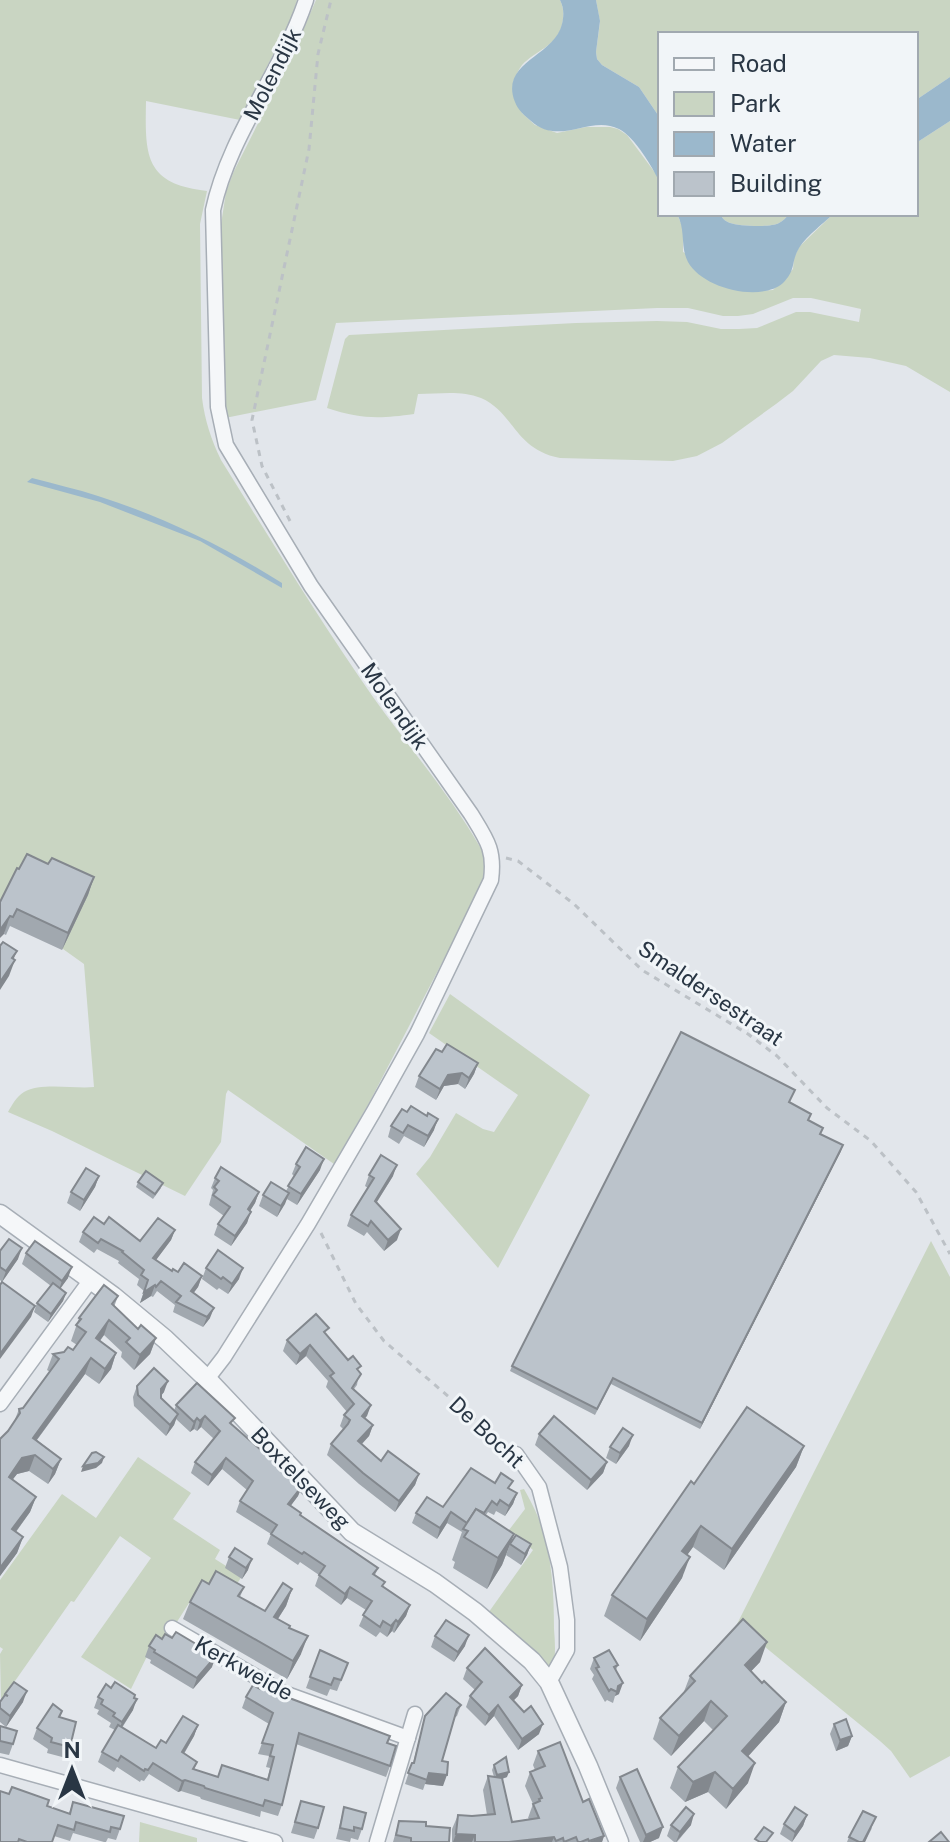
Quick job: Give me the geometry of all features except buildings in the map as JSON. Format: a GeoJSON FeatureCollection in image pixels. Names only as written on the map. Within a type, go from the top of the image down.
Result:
{"type":"FeatureCollection","features":[{"type":"Feature","properties":{"kind":"street","name":"Molendijk"},"geometry":{"type":"LineString","coordinates":[[306,0],[236,145],[217,191],[213,210],[218,407],[226,445],[311,586],[471,814],[493,857]]}},
{"type":"Feature","properties":{"kind":"street"},"geometry":{"type":"LineString","coordinates":[[207,1379],[308,1224],[417,1034],[491,880],[493,857]]}},
{"type":"Feature","properties":{"kind":"street","name":"Boxtelseweg"},"geometry":{"type":"LineString","coordinates":[[0,1214],[113,1296],[165,1339],[352,1532],[435,1583],[475,1612],[532,1661],[549,1682],[619,1842]]}},
{"type":"Feature","properties":{"kind":"street"},"geometry":{"type":"LineString","coordinates":[[0,1404],[90,1281]]}},
{"type":"Feature","properties":{"kind":"street","name":"De Bocht"},"geometry":{"type":"LineString","coordinates":[[516,1454],[539,1487],[560,1567],[567,1620],[567,1650],[549,1682]]}},
{"type":"Feature","properties":{"kind":"street","name":"Kerkweide"},"geometry":{"type":"LineString","coordinates":[[172,1628],[284,1693],[408,1738]]}},
{"type":"Feature","properties":{"kind":"street"},"geometry":{"type":"LineString","coordinates":[[377,1842],[415,1714]]}},
{"type":"Feature","properties":{"kind":"street"},"geometry":{"type":"LineString","coordinates":[[0,1765],[275,1842]]}},
{"type":"Feature","properties":{"kind":"path"},"geometry":{"type":"LineString","coordinates":[[293,527],[262,466],[252,420],[309,149],[318,54],[331,0]]}},
{"type":"Feature","properties":{"kind":"path","name":"Smaldersestraat"},"geometry":{"type":"LineString","coordinates":[[493,857],[518,861],[574,904],[642,970],[748,1034],[777,1056],[827,1108],[871,1141],[916,1192],[950,1254]]}},
{"type":"Feature","properties":{"kind":"path","name":"De Bocht"},"geometry":{"type":"LineString","coordinates":[[308,1224],[320,1232],[356,1304],[384,1341],[516,1454]]}},
{"type":"Feature","properties":{"kind":"green space"},"geometry":{"type":"Polygon","coordinates":[[[0,0],[297,0],[291,19],[240,120],[146,101],[146,137],[152,164],[171,182],[207,191],[200,224],[202,398],[205,414],[221,460],[277,550],[373,697],[456,809],[480,847],[485,864],[484,882],[334,1164],[228,1090],[221,1142],[185,1196],[8,1112],[19,1096],[31,1089],[94,1087],[84,964],[0,904],[0,0]]]}},
{"type":"Feature","properties":{"kind":"green space"},"geometry":{"type":"Polygon","coordinates":[[[316,0],[560,0],[563,15],[559,32],[522,65],[513,82],[522,113],[535,125],[557,133],[586,127],[610,127],[627,135],[658,178],[658,216],[678,216],[683,228],[683,252],[757,291],[773,290],[793,269],[799,247],[831,216],[918,216],[918,142],[950,121],[950,392],[906,366],[870,358],[834,355],[821,361],[793,391],[722,443],[697,456],[673,461],[560,458],[533,447],[501,412],[481,398],[466,394],[418,394],[414,414],[402,416],[360,416],[327,408],[345,339],[349,335],[657,321],[739,329],[757,328],[796,312],[859,322],[861,309],[811,298],[793,298],[753,314],[738,316],[688,308],[657,308],[336,323],[316,400],[225,418],[220,231],[226,192],[316,0]]]}},
{"type":"Feature","properties":{"kind":"green space"},"geometry":{"type":"Polygon","coordinates":[[[596,0],[950,0],[950,77],[918,99],[918,32],[658,32],[658,115],[639,87],[597,59],[600,22],[596,0]]]}},
{"type":"Feature","properties":{"kind":"green space"},"geometry":{"type":"Polygon","coordinates":[[[721,216],[787,216],[775,225],[740,225],[721,216]]]}},
{"type":"Feature","properties":{"kind":"green space"},"geometry":{"type":"Polygon","coordinates":[[[450,994],[590,1095],[498,1268],[416,1174],[456,1113],[494,1132],[518,1095],[429,1033],[450,994]]]}},
{"type":"Feature","properties":{"kind":"green space"},"geometry":{"type":"Polygon","coordinates":[[[931,1241],[950,1277],[950,1756],[910,1778],[880,1741],[737,1624],[931,1241]]]}},
{"type":"Feature","properties":{"kind":"green space"},"geometry":{"type":"Polygon","coordinates":[[[138,1457],[191,1493],[173,1519],[220,1550],[215,1559],[242,1576],[229,1596],[203,1581],[168,1636],[154,1642],[131,1689],[81,1657],[151,1558],[120,1536],[1,1701],[0,1654],[3,1649],[0,1647],[0,1580],[62,1494],[96,1518],[138,1457]]]}},
{"type":"Feature","properties":{"kind":"green space"},"geometry":{"type":"Polygon","coordinates":[[[524,1489],[543,1530],[549,1558],[555,1648],[553,1667],[543,1663],[486,1616],[533,1550],[509,1530],[525,1509],[520,1490],[524,1489]]]}},
{"type":"Feature","properties":{"kind":"green space"},"geometry":{"type":"Polygon","coordinates":[[[140,1822],[197,1838],[197,1842],[139,1842],[140,1822]]]}},
{"type":"Feature","properties":{"kind":"water"},"geometry":{"type":"Polygon","coordinates":[[[560,0],[596,0],[600,21],[597,59],[639,87],[658,115],[658,179],[637,146],[619,129],[597,125],[553,131],[531,121],[516,105],[512,89],[514,78],[557,35],[563,9],[560,0]]]}},
{"type":"Feature","properties":{"kind":"water"},"geometry":{"type":"Polygon","coordinates":[[[950,77],[950,121],[918,142],[918,99],[950,77]]]}},
{"type":"Feature","properties":{"kind":"water"},"geometry":{"type":"Polygon","coordinates":[[[678,216],[721,216],[730,223],[754,226],[775,225],[787,216],[831,216],[801,245],[790,274],[783,283],[760,292],[732,290],[695,271],[684,250],[678,216]]]}},
{"type":"Feature","properties":{"kind":"water"},"geometry":{"type":"Polygon","coordinates":[[[32,478],[98,496],[169,523],[260,570],[282,583],[282,588],[200,541],[100,502],[27,482],[32,478]]]}}]}
